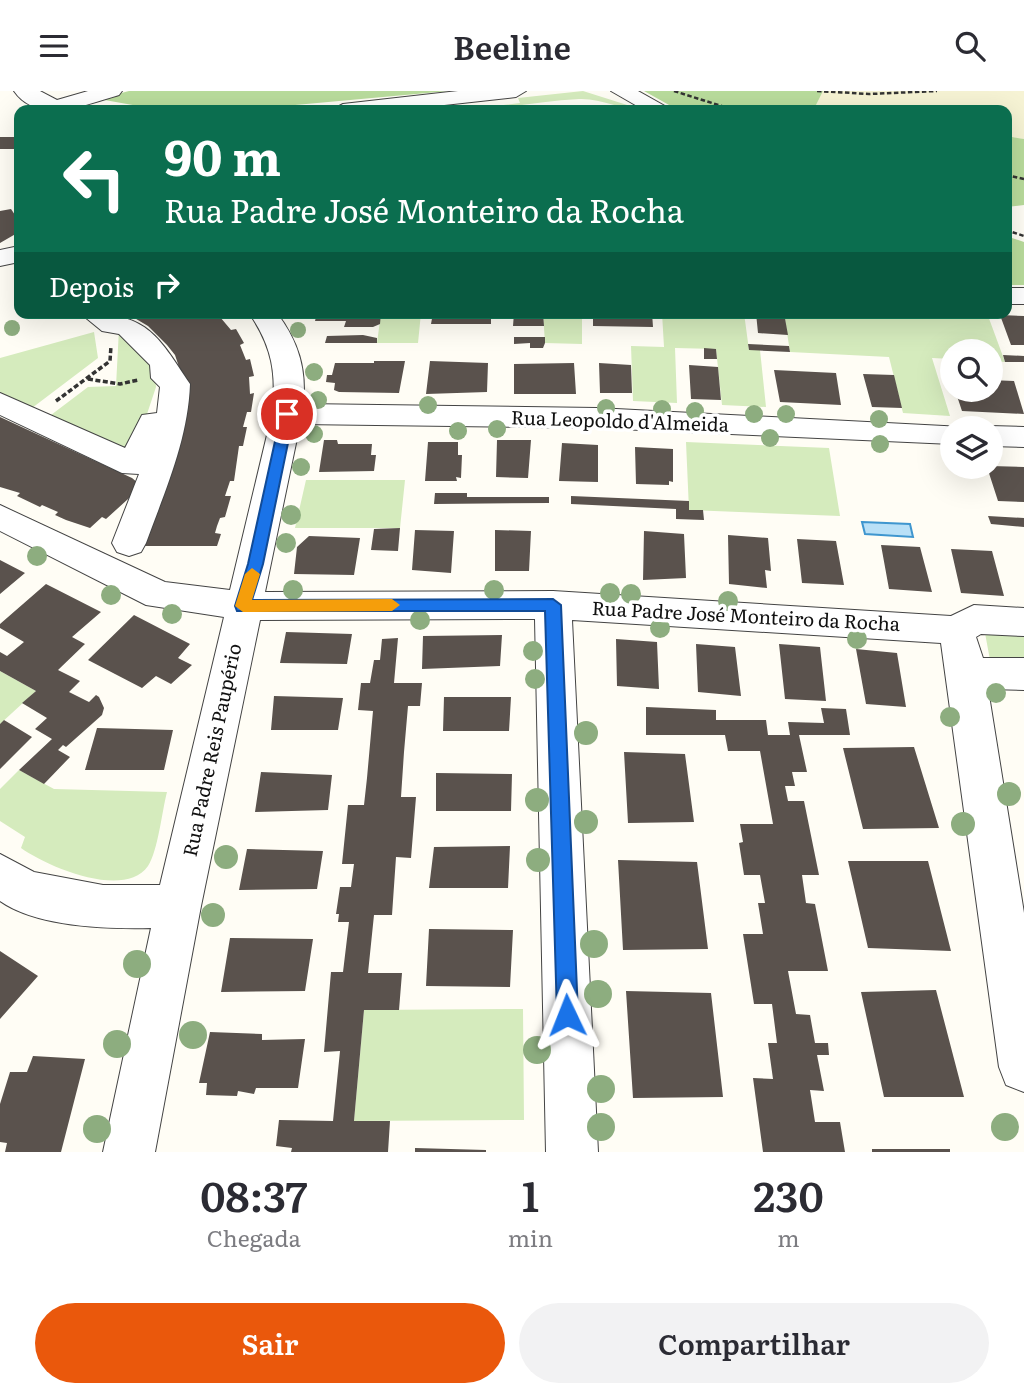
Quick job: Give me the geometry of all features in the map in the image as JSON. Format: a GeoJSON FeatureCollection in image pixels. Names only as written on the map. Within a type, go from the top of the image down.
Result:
{"type":"FeatureCollection","features":[{"type":"Feature","properties":{"kind":"street"},"geometry":{"type":"LineString","coordinates":[[69,105],[112,91]]}},
{"type":"Feature","properties":{"kind":"street"},"geometry":{"type":"LineString","coordinates":[[389,105],[516,91]]}},
{"type":"Feature","properties":{"kind":"street"},"geometry":{"type":"LineString","coordinates":[[621,91],[650,105]]}},
{"type":"Feature","properties":{"kind":"street"},"geometry":{"type":"LineString","coordinates":[[20,94],[47,105]]}},
{"type":"Feature","properties":{"kind":"street"},"geometry":{"type":"LineString","coordinates":[[0,403],[133,465],[149,434],[166,378],[164,363],[127,326],[101,319]]}},
{"type":"Feature","properties":{"kind":"street","name":"Rua Padre Reis Paupério"},"geometry":{"type":"LineString","coordinates":[[129,1152],[178,906],[287,414],[291,383],[281,336],[268,319]]}},
{"type":"Feature","properties":{"kind":"street"},"geometry":{"type":"LineString","coordinates":[[125,532],[173,411],[175,384],[166,378]]}},
{"type":"Feature","properties":{"kind":"street","name":"Rua Leopoldo d'Almeida"},"geometry":{"type":"LineString","coordinates":[[287,414],[597,418],[940,433]]}},
{"type":"Feature","properties":{"kind":"street"},"geometry":{"type":"LineString","coordinates":[[1003,436],[1024,437]]}},
{"type":"Feature","properties":{"kind":"street","name":"Rua Padre José Monteiro da Rocha"},"geometry":{"type":"LineString","coordinates":[[0,517],[159,595],[243,606],[553,605],[942,627],[954,633]]}},
{"type":"Feature","properties":{"kind":"street"},"geometry":{"type":"LineString","coordinates":[[553,605],[572,1152]]}},
{"type":"Feature","properties":{"kind":"street"},"geometry":{"type":"LineString","coordinates":[[1024,621],[974,619],[954,633],[962,646],[1024,1067]]}},
{"type":"Feature","properties":{"kind":"street"},"geometry":{"type":"LineString","coordinates":[[966,673],[1024,674]]}},
{"type":"Feature","properties":{"kind":"street"},"geometry":{"type":"LineString","coordinates":[[0,875],[25,892],[103,907],[178,906]]}},
{"type":"Feature","properties":{"kind":"path"},"geometry":{"type":"LineString","coordinates":[[673,91],[718,105]]}},
{"type":"Feature","properties":{"kind":"path"},"geometry":{"type":"LineString","coordinates":[[817,91],[869,95],[937,91]]}},
{"type":"Feature","properties":{"kind":"path"},"geometry":{"type":"LineString","coordinates":[[33,419],[110,362],[94,319]]}},
{"type":"Feature","properties":{"kind":"path"},"geometry":{"type":"LineString","coordinates":[[87,379],[120,384],[166,378]]}},
{"type":"Feature","properties":{"kind":"shaded area"},"geometry":{"type":"Polygon","coordinates":[[[823,91],[1024,91],[1024,139],[1012,137],[1012,105],[816,105],[823,91]]]}},
{"type":"Feature","properties":{"kind":"green space"},"geometry":{"type":"Polygon","coordinates":[[[129,91],[449,91],[296,105],[133,105],[99,99],[129,91]]]}},
{"type":"Feature","properties":{"kind":"green space"},"geometry":{"type":"Polygon","coordinates":[[[583,91],[627,105],[579,99],[503,105],[520,103],[518,98],[583,91]]]}},
{"type":"Feature","properties":{"kind":"green space"},"geometry":{"type":"Polygon","coordinates":[[[644,91],[823,91],[816,105],[669,105],[644,91]]]}},
{"type":"Feature","properties":{"kind":"green space"},"geometry":{"type":"Polygon","coordinates":[[[1012,137],[1024,139],[1024,205],[1012,206],[1012,137]]]}},
{"type":"Feature","properties":{"kind":"green space"},"geometry":{"type":"Polygon","coordinates":[[[1012,238],[1024,242],[1024,285],[1012,285],[1012,238]]]}},
{"type":"Feature","properties":{"kind":"green space"},"geometry":{"type":"Polygon","coordinates":[[[380,319],[420,319],[418,343],[377,343],[380,319]]]}},
{"type":"Feature","properties":{"kind":"green space"},"geometry":{"type":"Polygon","coordinates":[[[543,319],[582,319],[582,344],[545,343],[543,319]]]}},
{"type":"Feature","properties":{"kind":"green space"},"geometry":{"type":"Polygon","coordinates":[[[662,319],[745,319],[749,350],[760,350],[766,407],[722,405],[716,349],[675,348],[677,403],[633,401],[631,346],[664,347],[662,319]]]}},
{"type":"Feature","properties":{"kind":"green space"},"geometry":{"type":"Polygon","coordinates":[[[785,319],[989,319],[997,339],[940,339],[940,358],[932,358],[940,384],[940,402],[946,402],[950,416],[903,413],[889,357],[790,352],[785,319]]]}},
{"type":"Feature","properties":{"kind":"green space"},"geometry":{"type":"Polygon","coordinates":[[[119,329],[154,367],[156,387],[139,438],[125,450],[51,415],[88,387],[116,386],[119,329]]]}},
{"type":"Feature","properties":{"kind":"green space"},"geometry":{"type":"Polygon","coordinates":[[[94,332],[98,358],[32,408],[0,393],[0,358],[94,332]]]}},
{"type":"Feature","properties":{"kind":"green space"},"geometry":{"type":"Polygon","coordinates":[[[686,442],[829,448],[840,516],[689,510],[686,442]]]}},
{"type":"Feature","properties":{"kind":"green space"},"geometry":{"type":"Polygon","coordinates":[[[306,480],[405,480],[400,528],[295,528],[306,480]]]}},
{"type":"Feature","properties":{"kind":"green space"},"geometry":{"type":"Polygon","coordinates":[[[1024,627],[1024,666],[990,660],[985,633],[1024,627]]]}},
{"type":"Feature","properties":{"kind":"green space"},"geometry":{"type":"Polygon","coordinates":[[[0,671],[36,691],[0,724],[0,671]]]}},
{"type":"Feature","properties":{"kind":"green space"},"geometry":{"type":"Polygon","coordinates":[[[19,770],[54,789],[167,792],[157,841],[148,866],[137,876],[122,880],[104,880],[66,871],[21,848],[25,837],[0,821],[0,789],[19,770]]]}},
{"type":"Feature","properties":{"kind":"green space"},"geometry":{"type":"Polygon","coordinates":[[[523,1009],[524,1120],[354,1121],[364,1010],[523,1009]]]}},
{"type":"Feature","properties":{"kind":"water"},"geometry":{"type":"Polygon","coordinates":[[[862,522],[910,524],[913,537],[865,534],[862,522]]]}},
{"type":"Feature","properties":{"kind":"building"},"geometry":{"type":"Polygon","coordinates":[[[0,137],[14,137],[14,149],[0,149],[0,137]]]}},
{"type":"Feature","properties":{"kind":"building"},"geometry":{"type":"Polygon","coordinates":[[[11,209],[14,214],[14,235],[0,243],[0,211],[11,209]]]}},
{"type":"Feature","properties":{"kind":"building"},"geometry":{"type":"Polygon","coordinates":[[[1024,316],[1024,345],[1011,345],[1001,319],[1024,316]]]}},
{"type":"Feature","properties":{"kind":"building"},"geometry":{"type":"Polygon","coordinates":[[[136,319],[222,319],[231,330],[236,329],[244,343],[240,345],[246,360],[250,359],[254,376],[249,377],[250,394],[254,393],[251,412],[247,412],[243,427],[247,427],[243,446],[239,446],[234,481],[230,481],[225,496],[231,496],[225,517],[220,518],[215,533],[221,534],[217,546],[137,546],[183,379],[175,355],[148,326],[136,319]]]}},
{"type":"Feature","properties":{"kind":"building"},"geometry":{"type":"Polygon","coordinates":[[[380,319],[380,324],[373,327],[344,327],[346,321],[315,321],[380,319]]]}},
{"type":"Feature","properties":{"kind":"building"},"geometry":{"type":"Polygon","coordinates":[[[432,319],[491,319],[491,324],[431,324],[432,319]]]}},
{"type":"Feature","properties":{"kind":"building"},"geometry":{"type":"Polygon","coordinates":[[[514,319],[543,319],[544,326],[513,326],[514,319]]]}},
{"type":"Feature","properties":{"kind":"building"},"geometry":{"type":"Polygon","coordinates":[[[593,319],[652,319],[653,327],[593,326],[593,319]]]}},
{"type":"Feature","properties":{"kind":"building"},"geometry":{"type":"Polygon","coordinates":[[[757,319],[785,319],[788,335],[758,333],[757,319]]]}},
{"type":"Feature","properties":{"kind":"building"},"geometry":{"type":"Polygon","coordinates":[[[363,335],[377,338],[377,343],[325,343],[327,336],[363,335]]]}},
{"type":"Feature","properties":{"kind":"building"},"geometry":{"type":"Polygon","coordinates":[[[514,337],[545,337],[545,343],[543,348],[530,348],[530,343],[514,344],[514,337]]]}},
{"type":"Feature","properties":{"kind":"building"},"geometry":{"type":"Polygon","coordinates":[[[748,344],[789,346],[790,352],[749,350],[748,344]]]}},
{"type":"Feature","properties":{"kind":"building"},"geometry":{"type":"Polygon","coordinates":[[[704,348],[716,349],[717,359],[704,359],[704,348]]]}},
{"type":"Feature","properties":{"kind":"building"},"geometry":{"type":"Polygon","coordinates":[[[1003,355],[1024,356],[1024,362],[1005,362],[1003,355]]]}},
{"type":"Feature","properties":{"kind":"building"},"geometry":{"type":"Polygon","coordinates":[[[405,361],[399,393],[339,392],[334,390],[335,383],[326,382],[327,375],[332,375],[335,363],[405,361]]]}},
{"type":"Feature","properties":{"kind":"building"},"geometry":{"type":"Polygon","coordinates":[[[430,361],[488,363],[487,392],[426,394],[430,361]]]}},
{"type":"Feature","properties":{"kind":"building"},"geometry":{"type":"Polygon","coordinates":[[[574,363],[576,394],[514,394],[514,364],[574,363]]]}},
{"type":"Feature","properties":{"kind":"building"},"geometry":{"type":"Polygon","coordinates":[[[599,363],[631,365],[632,393],[600,393],[599,363]]]}},
{"type":"Feature","properties":{"kind":"building"},"geometry":{"type":"Polygon","coordinates":[[[689,365],[718,367],[721,400],[691,399],[689,365]]]}},
{"type":"Feature","properties":{"kind":"building"},"geometry":{"type":"Polygon","coordinates":[[[774,370],[836,373],[841,405],[780,402],[774,370]]]}},
{"type":"Feature","properties":{"kind":"building"},"geometry":{"type":"Polygon","coordinates":[[[863,374],[894,375],[902,408],[872,407],[863,374]]]}},
{"type":"Feature","properties":{"kind":"building"},"geometry":{"type":"Polygon","coordinates":[[[1003,381],[1014,381],[1024,414],[962,411],[959,402],[1003,402],[1003,381]]]}},
{"type":"Feature","properties":{"kind":"building"},"geometry":{"type":"Polygon","coordinates":[[[0,417],[132,478],[138,483],[138,490],[106,519],[102,517],[90,528],[66,520],[55,515],[58,512],[17,496],[20,493],[0,487],[0,417]]]}},
{"type":"Feature","properties":{"kind":"building"},"geometry":{"type":"Polygon","coordinates":[[[324,440],[337,440],[338,444],[372,444],[371,455],[376,455],[374,471],[319,472],[324,440]]]}},
{"type":"Feature","properties":{"kind":"building"},"geometry":{"type":"Polygon","coordinates":[[[497,440],[531,440],[528,478],[496,477],[497,440]]]}},
{"type":"Feature","properties":{"kind":"building"},"geometry":{"type":"Polygon","coordinates":[[[428,442],[458,442],[458,455],[462,455],[461,478],[456,477],[457,481],[425,481],[428,442]]]}},
{"type":"Feature","properties":{"kind":"building"},"geometry":{"type":"Polygon","coordinates":[[[562,443],[598,445],[598,482],[559,481],[562,443]]]}},
{"type":"Feature","properties":{"kind":"building"},"geometry":{"type":"Polygon","coordinates":[[[635,447],[673,449],[673,482],[669,481],[669,485],[636,484],[635,447]]]}},
{"type":"Feature","properties":{"kind":"building"},"geometry":{"type":"Polygon","coordinates":[[[1003,466],[1024,467],[1024,502],[998,501],[991,479],[1003,479],[1003,466]]]}},
{"type":"Feature","properties":{"kind":"building"},"geometry":{"type":"Polygon","coordinates":[[[435,493],[467,493],[467,497],[549,497],[549,503],[434,504],[435,493]]]}},
{"type":"Feature","properties":{"kind":"building"},"geometry":{"type":"Polygon","coordinates":[[[571,496],[689,501],[689,510],[703,510],[704,520],[676,519],[676,509],[571,504],[571,496]]]}},
{"type":"Feature","properties":{"kind":"building"},"geometry":{"type":"Polygon","coordinates":[[[988,516],[1024,518],[1024,527],[991,524],[988,516]]]}},
{"type":"Feature","properties":{"kind":"building"},"geometry":{"type":"Polygon","coordinates":[[[400,528],[398,551],[371,550],[374,529],[400,528]]]}},
{"type":"Feature","properties":{"kind":"building"},"geometry":{"type":"Polygon","coordinates":[[[415,530],[454,531],[451,573],[412,570],[415,530]]]}},
{"type":"Feature","properties":{"kind":"building"},"geometry":{"type":"Polygon","coordinates":[[[495,530],[531,531],[529,571],[495,571],[495,530]]]}},
{"type":"Feature","properties":{"kind":"building"},"geometry":{"type":"Polygon","coordinates":[[[644,531],[684,534],[686,578],[643,580],[644,531]]]}},
{"type":"Feature","properties":{"kind":"building"},"geometry":{"type":"Polygon","coordinates":[[[728,535],[768,538],[771,571],[765,570],[767,588],[729,584],[728,535]]]}},
{"type":"Feature","properties":{"kind":"building"},"geometry":{"type":"Polygon","coordinates":[[[309,536],[360,538],[354,575],[294,574],[297,547],[309,536]]]}},
{"type":"Feature","properties":{"kind":"building"},"geometry":{"type":"Polygon","coordinates":[[[797,539],[836,541],[844,585],[802,583],[797,539]]]}},
{"type":"Feature","properties":{"kind":"building"},"geometry":{"type":"Polygon","coordinates":[[[881,545],[920,547],[932,592],[889,589],[881,545]]]}},
{"type":"Feature","properties":{"kind":"building"},"geometry":{"type":"Polygon","coordinates":[[[951,549],[992,551],[1004,596],[961,593],[951,549]]]}},
{"type":"Feature","properties":{"kind":"building"},"geometry":{"type":"Polygon","coordinates":[[[0,560],[25,573],[0,594],[0,560]]]}},
{"type":"Feature","properties":{"kind":"building"},"geometry":{"type":"Polygon","coordinates":[[[46,584],[101,612],[72,637],[85,644],[58,670],[80,681],[69,692],[89,702],[96,695],[104,708],[102,715],[66,747],[63,745],[58,750],[70,757],[44,784],[19,770],[52,739],[35,729],[47,718],[22,703],[36,691],[0,671],[0,652],[7,656],[24,642],[0,628],[0,624],[46,584]]]}},
{"type":"Feature","properties":{"kind":"building"},"geometry":{"type":"Polygon","coordinates":[[[134,615],[190,644],[178,658],[192,665],[171,684],[156,676],[142,688],[88,660],[134,615]]]}},
{"type":"Feature","properties":{"kind":"building"},"geometry":{"type":"Polygon","coordinates":[[[286,632],[352,634],[347,664],[280,663],[286,632]]]}},
{"type":"Feature","properties":{"kind":"building"},"geometry":{"type":"Polygon","coordinates":[[[502,635],[500,666],[422,669],[423,636],[502,635]]]}},
{"type":"Feature","properties":{"kind":"building"},"geometry":{"type":"Polygon","coordinates":[[[398,638],[394,683],[422,683],[420,706],[408,706],[401,797],[416,797],[411,858],[396,857],[392,915],[374,915],[368,973],[402,973],[399,1010],[364,1010],[354,1121],[390,1121],[388,1152],[291,1152],[292,1148],[276,1146],[279,1120],[333,1121],[340,1051],[324,1052],[331,972],[343,972],[349,922],[338,922],[339,914],[336,914],[340,887],[351,887],[354,864],[342,864],[348,805],[364,805],[373,711],[358,710],[361,683],[370,683],[374,660],[380,660],[382,639],[398,638]]]}},
{"type":"Feature","properties":{"kind":"building"},"geometry":{"type":"Polygon","coordinates":[[[616,639],[657,642],[659,689],[617,686],[616,639]]]}},
{"type":"Feature","properties":{"kind":"building"},"geometry":{"type":"Polygon","coordinates":[[[696,644],[735,647],[741,696],[698,692],[696,644]]]}},
{"type":"Feature","properties":{"kind":"building"},"geometry":{"type":"Polygon","coordinates":[[[779,644],[820,647],[826,701],[785,699],[779,644]]]}},
{"type":"Feature","properties":{"kind":"building"},"geometry":{"type":"Polygon","coordinates":[[[856,649],[897,653],[906,707],[866,704],[856,649]]]}},
{"type":"Feature","properties":{"kind":"building"},"geometry":{"type":"Polygon","coordinates":[[[274,696],[343,698],[338,730],[271,730],[274,696]]]}},
{"type":"Feature","properties":{"kind":"building"},"geometry":{"type":"Polygon","coordinates":[[[444,697],[511,697],[509,731],[443,731],[444,697]]]}},
{"type":"Feature","properties":{"kind":"building"},"geometry":{"type":"Polygon","coordinates":[[[646,707],[716,710],[716,720],[766,720],[768,735],[790,735],[788,722],[824,723],[821,708],[846,709],[850,735],[799,735],[807,772],[792,772],[795,786],[785,786],[788,801],[804,801],[819,875],[802,875],[806,903],[815,904],[828,971],[788,971],[796,1014],[810,1015],[815,1043],[828,1043],[829,1055],[817,1055],[824,1091],[810,1090],[815,1122],[840,1122],[845,1152],[763,1152],[753,1078],[773,1079],[768,1043],[777,1043],[772,1004],[754,1004],[743,934],[763,934],[758,903],[765,903],[760,875],[744,875],[739,843],[743,842],[740,824],[773,824],[760,751],[728,751],[725,735],[646,735],[646,707]]]}},
{"type":"Feature","properties":{"kind":"building"},"geometry":{"type":"Polygon","coordinates":[[[4,720],[32,737],[0,769],[0,724],[4,720]]]}},
{"type":"Feature","properties":{"kind":"building"},"geometry":{"type":"Polygon","coordinates":[[[97,728],[173,730],[164,770],[85,770],[97,728]]]}},
{"type":"Feature","properties":{"kind":"building"},"geometry":{"type":"Polygon","coordinates":[[[914,747],[939,828],[863,829],[843,748],[914,747]]]}},
{"type":"Feature","properties":{"kind":"building"},"geometry":{"type":"Polygon","coordinates":[[[624,752],[685,754],[694,822],[628,823],[624,752]]]}},
{"type":"Feature","properties":{"kind":"building"},"geometry":{"type":"Polygon","coordinates":[[[261,772],[332,775],[328,810],[255,812],[261,772]]]}},
{"type":"Feature","properties":{"kind":"building"},"geometry":{"type":"Polygon","coordinates":[[[436,773],[512,774],[511,811],[436,811],[436,773]]]}},
{"type":"Feature","properties":{"kind":"building"},"geometry":{"type":"Polygon","coordinates":[[[510,846],[508,888],[429,888],[434,847],[510,846]]]}},
{"type":"Feature","properties":{"kind":"building"},"geometry":{"type":"Polygon","coordinates":[[[247,849],[323,851],[317,889],[239,890],[247,849]]]}},
{"type":"Feature","properties":{"kind":"building"},"geometry":{"type":"Polygon","coordinates":[[[618,860],[697,862],[708,949],[623,950],[618,860]]]}},
{"type":"Feature","properties":{"kind":"building"},"geometry":{"type":"Polygon","coordinates":[[[848,861],[928,861],[951,951],[868,948],[848,861]]]}},
{"type":"Feature","properties":{"kind":"building"},"geometry":{"type":"Polygon","coordinates":[[[429,929],[513,930],[510,987],[426,986],[429,929]]]}},
{"type":"Feature","properties":{"kind":"building"},"geometry":{"type":"Polygon","coordinates":[[[230,938],[313,939],[305,991],[221,992],[230,938]]]}},
{"type":"Feature","properties":{"kind":"building"},"geometry":{"type":"Polygon","coordinates":[[[0,951],[38,976],[0,1019],[0,951]]]}},
{"type":"Feature","properties":{"kind":"building"},"geometry":{"type":"Polygon","coordinates":[[[936,990],[964,1097],[884,1097],[861,992],[936,990]]]}},
{"type":"Feature","properties":{"kind":"building"},"geometry":{"type":"Polygon","coordinates":[[[626,991],[711,993],[723,1097],[633,1098],[626,991]]]}},
{"type":"Feature","properties":{"kind":"building"},"geometry":{"type":"Polygon","coordinates":[[[210,1032],[262,1034],[262,1040],[305,1039],[298,1088],[256,1088],[254,1094],[238,1091],[237,1096],[206,1095],[207,1083],[199,1083],[210,1032]]]}},
{"type":"Feature","properties":{"kind":"building"},"geometry":{"type":"Polygon","coordinates":[[[33,1056],[85,1059],[61,1152],[5,1152],[7,1143],[0,1142],[0,1104],[10,1072],[27,1072],[33,1056]]]}},
{"type":"Feature","properties":{"kind":"building"},"geometry":{"type":"Polygon","coordinates":[[[415,1148],[486,1150],[486,1152],[415,1152],[415,1148]]]}},
{"type":"Feature","properties":{"kind":"building"},"geometry":{"type":"Polygon","coordinates":[[[872,1149],[950,1149],[950,1152],[872,1152],[872,1149]]]}},
{"type":"Feature","properties":{"kind":"slow traffic"},"geometry":{"type":"LineString","coordinates":[[252,574],[243,606],[392,605]]}},
{"type":"Feature","properties":{"kind":"route"},"geometry":{"type":"LineString","coordinates":[[287,414],[255,564],[243,606],[553,605],[567,1015]]}}]}
